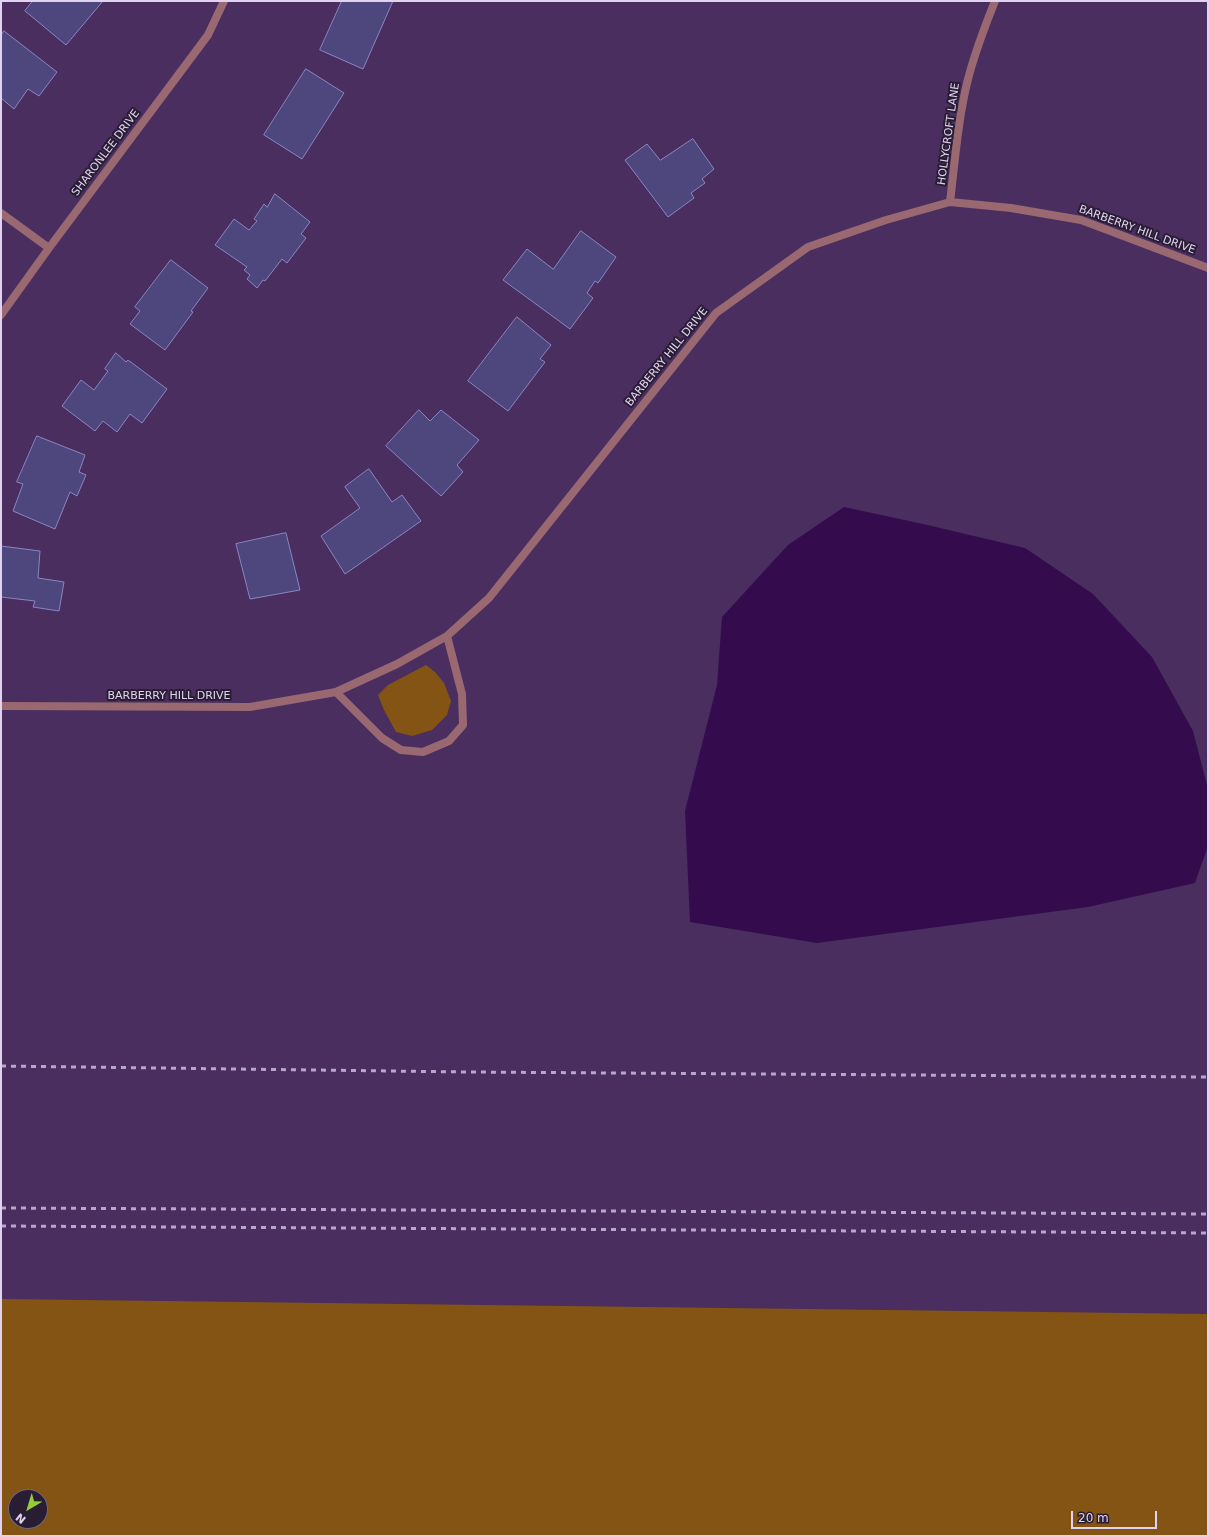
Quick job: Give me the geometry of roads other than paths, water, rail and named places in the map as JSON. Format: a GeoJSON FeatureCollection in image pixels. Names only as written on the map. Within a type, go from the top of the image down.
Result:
{"type":"FeatureCollection","features":[{"type":"Feature","properties":{"kind":"street","name":"SHARONLEE DRIVE"},"geometry":{"type":"LineString","coordinates":[[1,315],[49,248],[208,35],[224,1]]}},
{"type":"Feature","properties":{"kind":"street","name":"HOLLYCROFT LANE"},"geometry":{"type":"LineString","coordinates":[[950,202],[960,116],[968,78],[995,1]]}},
{"type":"Feature","properties":{"kind":"street","name":"BARBERRY HILL DRIVE"},"geometry":{"type":"LineString","coordinates":[[1,706],[250,708],[336,692],[397,664],[447,636],[489,598],[716,313],[808,247],[886,220],[950,202],[1011,208],[1081,220],[1208,268]]}},
{"type":"Feature","properties":{"kind":"street"},"geometry":{"type":"LineString","coordinates":[[1,213],[49,248]]}},
{"type":"Feature","properties":{"kind":"street"},"geometry":{"type":"LineString","coordinates":[[336,692],[382,738],[401,750],[423,752],[449,741],[463,725],[462,694],[447,636]]}},
{"type":"Feature","properties":{"kind":"railway"},"geometry":{"type":"LineString","coordinates":[[1,1066],[469,1072],[1208,1077]]}},
{"type":"Feature","properties":{"kind":"railway"},"geometry":{"type":"LineString","coordinates":[[1,1208],[1208,1214]]}},
{"type":"Feature","properties":{"kind":"railway"},"geometry":{"type":"LineString","coordinates":[[1,1226],[1208,1233]]}}]}
